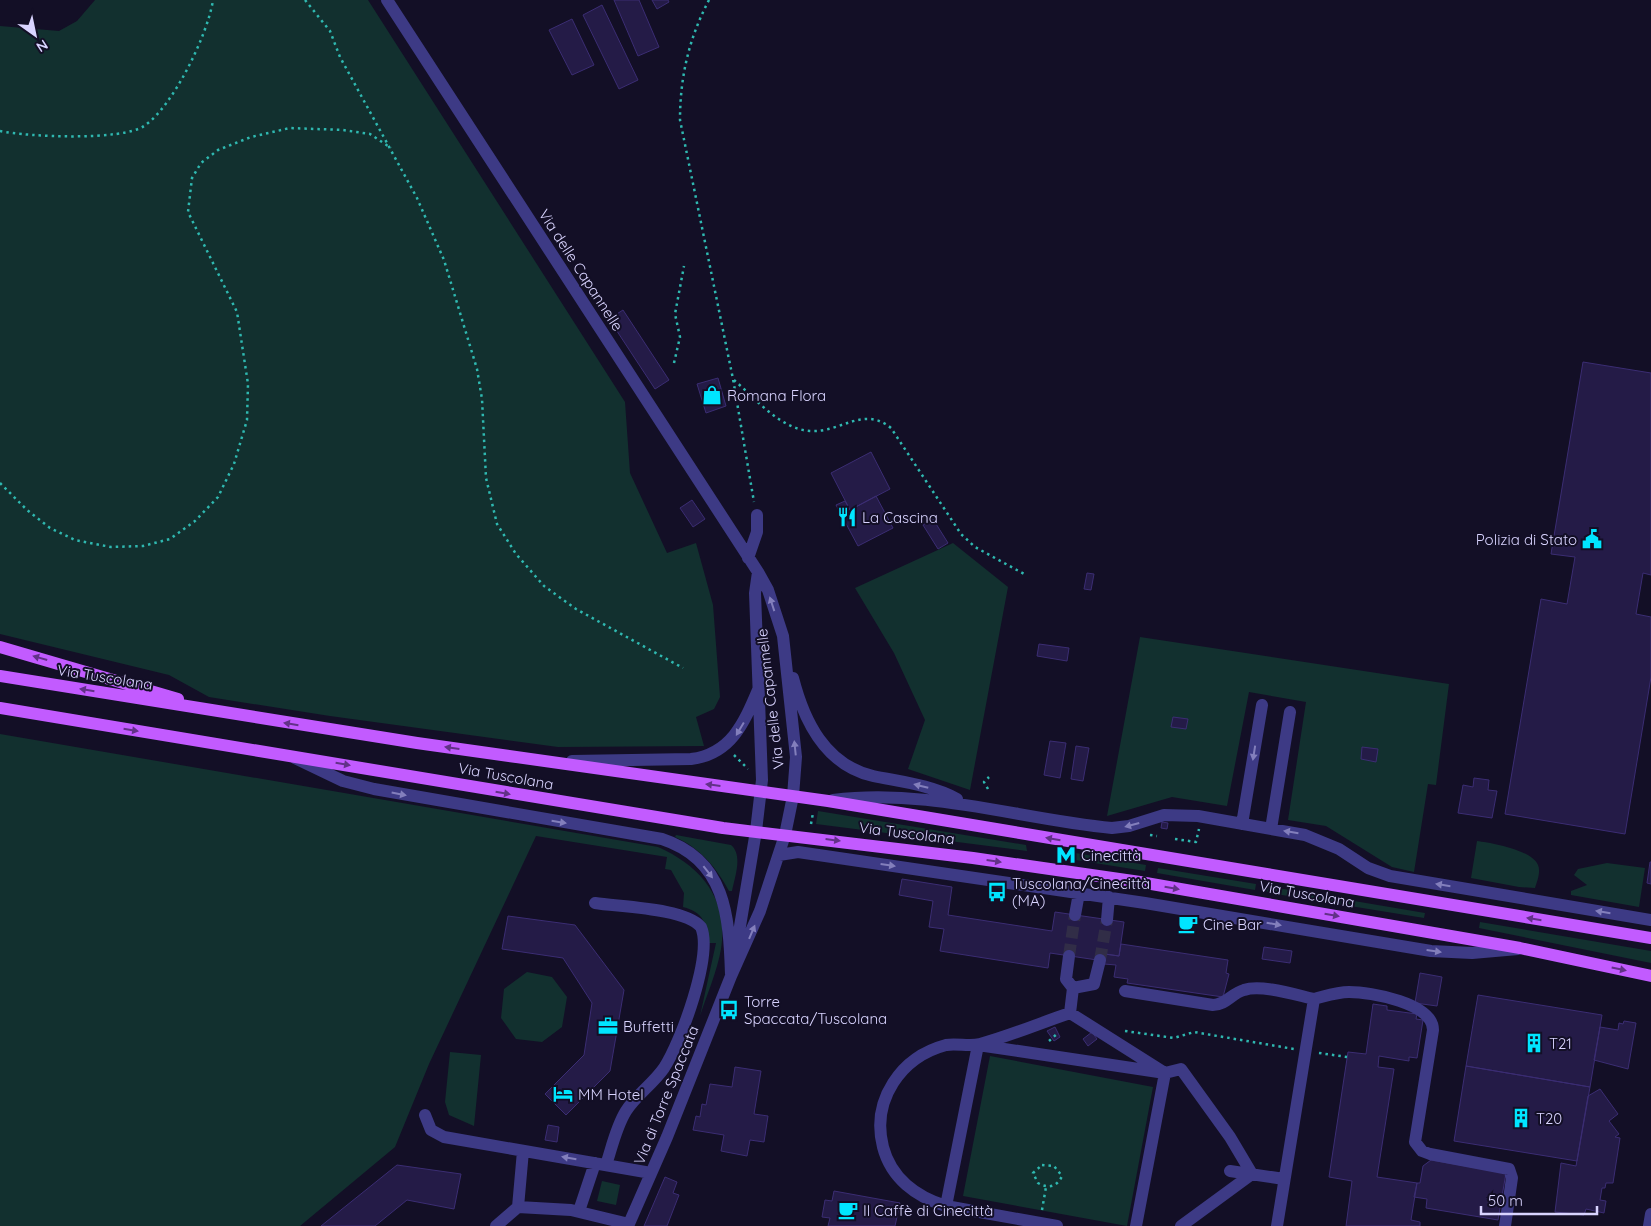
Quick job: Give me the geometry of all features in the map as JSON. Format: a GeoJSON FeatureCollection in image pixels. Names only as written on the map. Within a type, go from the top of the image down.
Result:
{"type":"FeatureCollection","features":[{"type":"Feature","properties":{"kind":"main road"},"geometry":{"type":"LineString","coordinates":[[0,647],[221,713]]}},
{"type":"Feature","properties":{"kind":"main road","name":"Via Tuscolana"},"geometry":{"type":"LineString","coordinates":[[0,676],[221,713],[828,801],[1651,938]]}},
{"type":"Feature","properties":{"kind":"main road","name":"Via Tuscolana"},"geometry":{"type":"LineString","coordinates":[[0,708],[714,826],[973,858],[1140,882],[1520,948],[1651,976]]}},
{"type":"Feature","properties":{"kind":"street","name":"Via delle Capannelle"},"geometry":{"type":"LineString","coordinates":[[387,0],[768,590],[783,636],[796,757],[793,796],[779,855]]}},
{"type":"Feature","properties":{"kind":"street"},"geometry":{"type":"LineString","coordinates":[[748,558],[757,532],[757,516]]}},
{"type":"Feature","properties":{"kind":"street","name":"Via delle Capannelle"},"geometry":{"type":"LineString","coordinates":[[756,831],[761,792],[760,685],[755,593],[758,572]]}},
{"type":"Feature","properties":{"kind":"street"},"geometry":{"type":"LineString","coordinates":[[783,636],[804,710],[819,740],[833,757],[861,773],[929,788],[966,804]]}},
{"type":"Feature","properties":{"kind":"street","name":"Via delle Capannelle"},"geometry":{"type":"LineString","coordinates":[[552,762],[685,759],[706,755],[723,748],[736,736],[760,685]]}},
{"type":"Feature","properties":{"kind":"street"},"geometry":{"type":"LineString","coordinates":[[1242,824],[1262,705]]}},
{"type":"Feature","properties":{"kind":"street"},"geometry":{"type":"LineString","coordinates":[[1271,829],[1290,712]]}},
{"type":"Feature","properties":{"kind":"street","name":"Via Tuscolana"},"geometry":{"type":"LineString","coordinates":[[288,755],[355,785],[662,839],[679,846],[699,861],[713,877],[722,895],[730,926],[731,976]]}},
{"type":"Feature","properties":{"kind":"street","name":"Via Tuscolana"},"geometry":{"type":"LineString","coordinates":[[828,801],[882,796],[966,804],[1112,828],[1129,826],[1171,814],[1198,816],[1305,835],[1321,840],[1368,868],[1390,876],[1651,920]]}},
{"type":"Feature","properties":{"kind":"street","name":"Via di Torre Spaccata"},"geometry":{"type":"LineString","coordinates":[[731,976],[756,831]]}},
{"type":"Feature","properties":{"kind":"street"},"geometry":{"type":"LineString","coordinates":[[785,835],[806,854]]}},
{"type":"Feature","properties":{"kind":"street","name":"Via Tuscolana"},"geometry":{"type":"LineString","coordinates":[[779,855],[794,852],[1109,897],[1431,951],[1472,953],[1520,948]]}},
{"type":"Feature","properties":{"kind":"street","name":"Via di Torre Spaccata"},"geometry":{"type":"LineString","coordinates":[[629,1225],[731,976],[760,911],[779,855]]}},
{"type":"Feature","properties":{"kind":"street"},"geometry":{"type":"LineString","coordinates":[[1075,915],[1079,893]]}},
{"type":"Feature","properties":{"kind":"street"},"geometry":{"type":"LineString","coordinates":[[1107,920],[1109,897]]}},
{"type":"Feature","properties":{"kind":"street"},"geometry":{"type":"LineString","coordinates":[[579,1211],[625,1112],[663,1070],[678,1046],[695,993],[704,934],[697,922],[677,915],[595,903]]}},
{"type":"Feature","properties":{"kind":"street"},"geometry":{"type":"LineString","coordinates":[[1069,956],[1066,979],[1074,988]]}},
{"type":"Feature","properties":{"kind":"street"},"geometry":{"type":"LineString","coordinates":[[1074,988],[1094,984],[1100,960]]}},
{"type":"Feature","properties":{"kind":"street"},"geometry":{"type":"LineString","coordinates":[[1070,1013],[1074,988]]}},
{"type":"Feature","properties":{"kind":"street"},"geometry":{"type":"LineString","coordinates":[[1125,991],[1213,1005],[1224,1003],[1236,993],[1249,988],[1314,998],[1350,992],[1387,997],[1402,1002],[1429,1018],[1433,1024],[1433,1030],[1415,1142],[1422,1151],[1430,1154],[1509,1169],[1512,1178],[1505,1226]]}},
{"type":"Feature","properties":{"kind":"street"},"geometry":{"type":"LineString","coordinates":[[1277,1226],[1314,998]]}},
{"type":"Feature","properties":{"kind":"street"},"geometry":{"type":"LineString","coordinates":[[978,1045],[1070,1013]]}},
{"type":"Feature","properties":{"kind":"street"},"geometry":{"type":"LineString","coordinates":[[1070,1013],[1165,1073]]}},
{"type":"Feature","properties":{"kind":"street"},"geometry":{"type":"LineString","coordinates":[[1057,1226],[946,1206],[920,1196],[903,1182],[890,1165],[881,1138],[881,1110],[892,1084],[910,1062],[929,1051],[949,1045],[978,1045],[1165,1073],[1181,1070],[1230,1137],[1252,1174]]}},
{"type":"Feature","properties":{"kind":"street"},"geometry":{"type":"LineString","coordinates":[[946,1206],[978,1045]]}},
{"type":"Feature","properties":{"kind":"street"},"geometry":{"type":"LineString","coordinates":[[1136,1226],[1152,1158],[1165,1073]]}},
{"type":"Feature","properties":{"kind":"street"},"geometry":{"type":"LineString","coordinates":[[425,1115],[431,1130],[439,1136],[651,1172]]}},
{"type":"Feature","properties":{"kind":"street"},"geometry":{"type":"LineString","coordinates":[[518,1207],[524,1151]]}},
{"type":"Feature","properties":{"kind":"street"},"geometry":{"type":"LineString","coordinates":[[1230,1171],[1284,1179]]}},
{"type":"Feature","properties":{"kind":"street"},"geometry":{"type":"LineString","coordinates":[[1181,1226],[1252,1174]]}},
{"type":"Feature","properties":{"kind":"street"},"geometry":{"type":"LineString","coordinates":[[496,1226],[518,1207],[551,1207],[579,1211],[629,1225]]}},
{"type":"Feature","properties":{"kind":"street"},"geometry":{"type":"LineString","coordinates":[[1649,1226],[1651,1214]]}},
{"type":"Feature","properties":{"kind":"path"},"geometry":{"type":"LineString","coordinates":[[0,131],[24,136],[80,137],[125,132],[144,127],[160,110],[183,78],[199,41],[213,0]]}},
{"type":"Feature","properties":{"kind":"path"},"geometry":{"type":"LineString","coordinates":[[305,0],[330,31],[340,57],[417,198],[444,260],[475,360],[482,399],[486,478],[497,524],[516,554],[544,586],[576,609],[683,668]]}},
{"type":"Feature","properties":{"kind":"path"},"geometry":{"type":"LineString","coordinates":[[709,0],[698,22],[686,58],[680,90],[680,120],[733,379],[757,516]]}},
{"type":"Feature","properties":{"kind":"path"},"geometry":{"type":"LineString","coordinates":[[0,483],[27,510],[50,528],[76,540],[110,547],[143,546],[170,539],[195,521],[218,497],[234,464],[247,420],[248,384],[237,312],[188,212],[192,178],[201,163],[218,150],[251,137],[290,128],[343,130],[370,134],[391,148]]}},
{"type":"Feature","properties":{"kind":"path"},"geometry":{"type":"LineString","coordinates":[[674,363],[680,337],[675,314],[684,266]]}},
{"type":"Feature","properties":{"kind":"path"},"geometry":{"type":"LineString","coordinates":[[733,379],[772,414],[793,426],[809,431],[824,430],[868,418],[877,418],[885,423],[891,428],[961,534],[975,547],[1026,575]]}},
{"type":"Feature","properties":{"kind":"path"},"geometry":{"type":"LineString","coordinates":[[733,754],[749,770]]}},
{"type":"Feature","properties":{"kind":"path"},"geometry":{"type":"LineString","coordinates":[[988,789],[984,782],[989,777]]}},
{"type":"Feature","properties":{"kind":"path"},"geometry":{"type":"LineString","coordinates":[[811,824],[814,812]]}},
{"type":"Feature","properties":{"kind":"path"},"geometry":{"type":"LineString","coordinates":[[1175,839],[1190,841]]}},
{"type":"Feature","properties":{"kind":"path"},"geometry":{"type":"LineString","coordinates":[[1043,1055],[1049,1042],[1059,1032],[1056,1018]]}},
{"type":"Feature","properties":{"kind":"path"},"geometry":{"type":"LineString","coordinates":[[1118,1030],[1174,1038],[1194,1032],[1347,1057]]}},
{"type":"Feature","properties":{"kind":"path"},"geometry":{"type":"LineString","coordinates":[[1048,1164],[1054,1166],[1062,1176],[1060,1182],[1046,1187],[1038,1183],[1033,1173],[1042,1165],[1048,1164]]}},
{"type":"Feature","properties":{"kind":"path"},"geometry":{"type":"LineString","coordinates":[[1040,1223],[1046,1187]]}},
{"type":"Feature","properties":{"kind":"green space"},"geometry":{"type":"Polygon","coordinates":[[[95,0],[368,0],[625,402],[630,473],[667,553],[696,543],[713,605],[720,697],[714,709],[696,717],[704,746],[558,747],[330,716],[209,697],[169,675],[0,634],[0,26],[59,31],[77,21],[95,0]]]}},
{"type":"Feature","properties":{"kind":"green space"},"geometry":{"type":"Polygon","coordinates":[[[953,543],[1008,587],[970,790],[908,769],[925,720],[894,653],[855,588],[953,543]]]}},
{"type":"Feature","properties":{"kind":"green space"},"geometry":{"type":"Polygon","coordinates":[[[1140,637],[1449,684],[1436,785],[1428,784],[1414,872],[1392,867],[1326,826],[1288,820],[1306,702],[1249,692],[1227,806],[1172,797],[1107,816],[1140,637]]]}},
{"type":"Feature","properties":{"kind":"green space"},"geometry":{"type":"Polygon","coordinates":[[[0,734],[658,847],[687,864],[699,874],[709,886],[721,915],[721,949],[700,1016],[716,943],[708,943],[703,919],[690,909],[683,907],[684,893],[671,870],[665,869],[667,857],[536,836],[429,1064],[395,1147],[300,1226],[0,1226],[0,734]]]}},
{"type":"Feature","properties":{"kind":"green space"},"geometry":{"type":"Polygon","coordinates":[[[818,811],[1026,845],[1027,851],[816,824],[818,811]]]}},
{"type":"Feature","properties":{"kind":"green space"},"geometry":{"type":"Polygon","coordinates":[[[676,835],[731,845],[735,849],[737,860],[732,891],[729,891],[719,874],[700,853],[675,837],[676,835]]]}},
{"type":"Feature","properties":{"kind":"green space"},"geometry":{"type":"Polygon","coordinates":[[[1477,841],[1511,848],[1528,855],[1538,865],[1539,871],[1535,888],[1471,878],[1477,841]]]}},
{"type":"Feature","properties":{"kind":"green space"},"geometry":{"type":"Polygon","coordinates":[[[1058,850],[1146,865],[1145,871],[1057,857],[1058,850]]]}},
{"type":"Feature","properties":{"kind":"green space"},"geometry":{"type":"Polygon","coordinates":[[[1607,863],[1645,868],[1639,907],[1571,895],[1571,891],[1587,885],[1574,875],[1578,869],[1607,863]]]}},
{"type":"Feature","properties":{"kind":"green space"},"geometry":{"type":"Polygon","coordinates":[[[1158,868],[1256,884],[1255,890],[1157,873],[1158,868]]]}},
{"type":"Feature","properties":{"kind":"green space"},"geometry":{"type":"Polygon","coordinates":[[[1266,886],[1425,913],[1424,918],[1276,894],[1265,891],[1266,886]]]}},
{"type":"Feature","properties":{"kind":"green space"},"geometry":{"type":"Polygon","coordinates":[[[1480,922],[1651,951],[1651,963],[1479,928],[1480,922]]]}},
{"type":"Feature","properties":{"kind":"green space"},"geometry":{"type":"Polygon","coordinates":[[[527,972],[552,977],[567,997],[562,1027],[542,1042],[516,1039],[501,1018],[504,989],[527,972]]]}},
{"type":"Feature","properties":{"kind":"green space"},"geometry":{"type":"Polygon","coordinates":[[[450,1052],[481,1055],[474,1126],[449,1115],[445,1102],[450,1052]]]}},
{"type":"Feature","properties":{"kind":"green space"},"geometry":{"type":"Polygon","coordinates":[[[990,1056],[1153,1087],[1127,1226],[963,1196],[990,1056]]]}},
{"type":"Feature","properties":{"kind":"green space"},"geometry":{"type":"Polygon","coordinates":[[[602,1181],[620,1185],[616,1205],[597,1201],[602,1181]]]}},
{"type":"Feature","properties":{"kind":"building"},"geometry":{"type":"Polygon","coordinates":[[[614,0],[639,0],[659,47],[638,56],[614,0]]]}},
{"type":"Feature","properties":{"kind":"building"},"geometry":{"type":"Polygon","coordinates":[[[652,0],[668,0],[669,2],[657,9],[652,0]]]}},
{"type":"Feature","properties":{"kind":"building"},"geometry":{"type":"Polygon","coordinates":[[[602,5],[638,80],[619,89],[583,15],[602,5]]]}},
{"type":"Feature","properties":{"kind":"building"},"geometry":{"type":"Polygon","coordinates":[[[572,19],[594,65],[572,75],[549,30],[572,19]]]}},
{"type":"Feature","properties":{"kind":"building"},"geometry":{"type":"Polygon","coordinates":[[[623,310],[669,380],[655,389],[609,319],[623,310]]]}},
{"type":"Feature","properties":{"kind":"building"},"geometry":{"type":"Polygon","coordinates":[[[1583,362],[1651,373],[1651,575],[1643,573],[1636,614],[1651,617],[1651,677],[1625,834],[1505,814],[1541,599],[1567,604],[1575,557],[1551,554],[1583,362]]]}},
{"type":"Feature","properties":{"kind":"building","name":"Romana Flora"},"geometry":{"type":"Polygon","coordinates":[[[718,378],[726,406],[706,413],[697,384],[718,378]]]}},
{"type":"Feature","properties":{"kind":"building"},"geometry":{"type":"Polygon","coordinates":[[[871,452],[890,489],[850,510],[831,473],[871,452]]]}},
{"type":"Feature","properties":{"kind":"building"},"geometry":{"type":"Polygon","coordinates":[[[876,496],[893,528],[858,546],[836,505],[845,501],[850,510],[876,496]]]}},
{"type":"Feature","properties":{"kind":"building"},"geometry":{"type":"Polygon","coordinates":[[[692,500],[705,519],[693,527],[680,508],[692,500]]]}},
{"type":"Feature","properties":{"kind":"building"},"geometry":{"type":"Polygon","coordinates":[[[933,519],[948,543],[938,549],[923,525],[933,519]]]}},
{"type":"Feature","properties":{"kind":"building"},"geometry":{"type":"Polygon","coordinates":[[[1087,573],[1094,574],[1091,590],[1084,589],[1087,573]]]}},
{"type":"Feature","properties":{"kind":"building"},"geometry":{"type":"Polygon","coordinates":[[[1039,644],[1069,648],[1067,661],[1037,656],[1039,644]]]}},
{"type":"Feature","properties":{"kind":"building"},"geometry":{"type":"Polygon","coordinates":[[[1173,717],[1188,719],[1186,729],[1171,727],[1173,717]]]}},
{"type":"Feature","properties":{"kind":"building"},"geometry":{"type":"Polygon","coordinates":[[[1050,741],[1066,743],[1060,778],[1044,775],[1050,741]]]}},
{"type":"Feature","properties":{"kind":"building"},"geometry":{"type":"Polygon","coordinates":[[[1076,746],[1089,748],[1083,781],[1071,779],[1076,746]]]}},
{"type":"Feature","properties":{"kind":"building"},"geometry":{"type":"Polygon","coordinates":[[[1362,747],[1378,749],[1376,762],[1361,759],[1362,747]]]}},
{"type":"Feature","properties":{"kind":"building"},"geometry":{"type":"Polygon","coordinates":[[[1474,778],[1489,780],[1488,790],[1497,791],[1492,818],[1458,813],[1463,785],[1473,787],[1474,778]]]}},
{"type":"Feature","properties":{"kind":"building"},"geometry":{"type":"Polygon","coordinates":[[[1162,822],[1168,823],[1167,829],[1161,828],[1162,822]]]}},
{"type":"Feature","properties":{"kind":"building"},"geometry":{"type":"Polygon","coordinates":[[[1651,862],[1651,884],[1647,883],[1651,862]]]}},
{"type":"Feature","properties":{"kind":"building"},"geometry":{"type":"Polygon","coordinates":[[[902,879],[952,887],[948,915],[1052,931],[1055,912],[1124,922],[1119,956],[1105,954],[1104,961],[1050,953],[1048,968],[940,951],[944,929],[929,927],[933,901],[899,895],[902,879]]]}},
{"type":"Feature","properties":{"kind":"building"},"geometry":{"type":"Polygon","coordinates":[[[508,916],[575,925],[624,990],[610,1071],[566,1115],[545,1094],[584,1055],[592,1003],[563,958],[502,949],[508,916]]]}},
{"type":"Feature","properties":{"kind":"building"},"geometry":{"type":"Polygon","coordinates":[[[1121,944],[1228,960],[1226,973],[1229,974],[1223,997],[1127,983],[1128,979],[1114,977],[1116,965],[1104,964],[1105,954],[1119,956],[1121,944]]]}},
{"type":"Feature","properties":{"kind":"building"},"geometry":{"type":"Polygon","coordinates":[[[1264,947],[1292,951],[1290,963],[1262,959],[1264,947]]]}},
{"type":"Feature","properties":{"kind":"building"},"geometry":{"type":"Polygon","coordinates":[[[1420,973],[1442,977],[1437,1006],[1415,1003],[1420,973]]]}},
{"type":"Feature","properties":{"kind":"building","name":"T21"},"geometry":{"type":"Polygon","coordinates":[[[1478,995],[1602,1015],[1590,1087],[1466,1066],[1478,995]]]}},
{"type":"Feature","properties":{"kind":"building"},"geometry":{"type":"Polygon","coordinates":[[[1373,1004],[1387,1006],[1387,1010],[1417,1014],[1416,1019],[1423,1020],[1417,1058],[1409,1057],[1409,1061],[1379,1056],[1378,1067],[1394,1069],[1377,1177],[1417,1183],[1411,1220],[1420,1222],[1420,1226],[1346,1226],[1352,1181],[1329,1177],[1348,1052],[1366,1054],[1373,1004]]]}},
{"type":"Feature","properties":{"kind":"building"},"geometry":{"type":"Polygon","coordinates":[[[1624,1021],[1636,1023],[1628,1069],[1594,1060],[1600,1027],[1618,1030],[1619,1023],[1623,1024],[1624,1021]]]}},
{"type":"Feature","properties":{"kind":"building"},"geometry":{"type":"Polygon","coordinates":[[[1055,1027],[1060,1037],[1054,1041],[1047,1031],[1055,1027]]]}},
{"type":"Feature","properties":{"kind":"building"},"geometry":{"type":"Polygon","coordinates":[[[1092,1032],[1097,1039],[1088,1046],[1083,1039],[1092,1032]]]}},
{"type":"Feature","properties":{"kind":"building","name":"T20"},"geometry":{"type":"Polygon","coordinates":[[[1466,1066],[1590,1087],[1577,1161],[1454,1141],[1466,1066]]]}},
{"type":"Feature","properties":{"kind":"building"},"geometry":{"type":"Polygon","coordinates":[[[735,1067],[761,1071],[754,1114],[768,1116],[764,1142],[750,1140],[747,1156],[721,1151],[724,1135],[693,1130],[696,1116],[700,1117],[702,1104],[706,1105],[710,1084],[732,1087],[735,1067]]]}},
{"type":"Feature","properties":{"kind":"building"},"geometry":{"type":"Polygon","coordinates":[[[1600,1089],[1618,1114],[1609,1121],[1619,1134],[1615,1137],[1620,1138],[1613,1183],[1606,1183],[1605,1188],[1602,1188],[1600,1200],[1606,1201],[1604,1213],[1586,1209],[1584,1215],[1555,1212],[1561,1163],[1576,1166],[1588,1096],[1600,1089]]]}},
{"type":"Feature","properties":{"kind":"building"},"geometry":{"type":"Polygon","coordinates":[[[548,1125],[559,1127],[557,1142],[545,1140],[548,1125]]]}},
{"type":"Feature","properties":{"kind":"building"},"geometry":{"type":"Polygon","coordinates":[[[1431,1160],[1506,1173],[1498,1220],[1426,1208],[1427,1199],[1414,1197],[1417,1183],[1420,1183],[1423,1166],[1431,1160]]]}},
{"type":"Feature","properties":{"kind":"building"},"geometry":{"type":"Polygon","coordinates":[[[397,1165],[461,1174],[454,1209],[407,1200],[375,1226],[321,1226],[397,1165]]]}},
{"type":"Feature","properties":{"kind":"building"},"geometry":{"type":"Polygon","coordinates":[[[665,1177],[677,1182],[673,1193],[679,1195],[667,1226],[644,1226],[665,1177]]]}},
{"type":"Feature","properties":{"kind":"building"},"geometry":{"type":"Polygon","coordinates":[[[834,1191],[900,1203],[895,1226],[828,1226],[830,1218],[822,1217],[825,1200],[832,1201],[834,1191]]]}},
{"type":"Feature","properties":{"kind":"tunnel"},"geometry":{"type":"LineString","coordinates":[[1069,956],[1075,915]]}},
{"type":"Feature","properties":{"kind":"tunnel"},"geometry":{"type":"LineString","coordinates":[[1100,960],[1107,920]]}},
{"type":"Feature","properties":{"kind":"place","name":"Romana Flora"},"geometry":{"type":"Point","coordinates":[712,395]}},
{"type":"Feature","properties":{"kind":"place","name":"La Cascina"},"geometry":{"type":"Point","coordinates":[847,517]}},
{"type":"Feature","properties":{"kind":"place","name":"Polizia di Stato"},"geometry":{"type":"Point","coordinates":[1592,539]}},
{"type":"Feature","properties":{"kind":"place","name":"Cinecittà"},"geometry":{"type":"Point","coordinates":[1066,855]}},
{"type":"Feature","properties":{"kind":"place","name":"Tuscolana/Cinecittà (MA)"},"geometry":{"type":"Point","coordinates":[997,892]}},
{"type":"Feature","properties":{"kind":"place","name":"Cine Bar"},"geometry":{"type":"Point","coordinates":[1188,924]}},
{"type":"Feature","properties":{"kind":"place","name":"Torre Spaccata/Tuscolana"},"geometry":{"type":"Point","coordinates":[729,1010]}},
{"type":"Feature","properties":{"kind":"place","name":"Buffetti"},"geometry":{"type":"Point","coordinates":[608,1026]}},
{"type":"Feature","properties":{"kind":"place","name":"T21"},"geometry":{"type":"Point","coordinates":[1534,1043]}},
{"type":"Feature","properties":{"kind":"place","name":"MM Hotel"},"geometry":{"type":"Point","coordinates":[563,1094]}},
{"type":"Feature","properties":{"kind":"place","name":"T20"},"geometry":{"type":"Point","coordinates":[1521,1118]}},
{"type":"Feature","properties":{"kind":"place","name":"Il Caffè di Cinecittà"},"geometry":{"type":"Point","coordinates":[848,1210]}}]}
